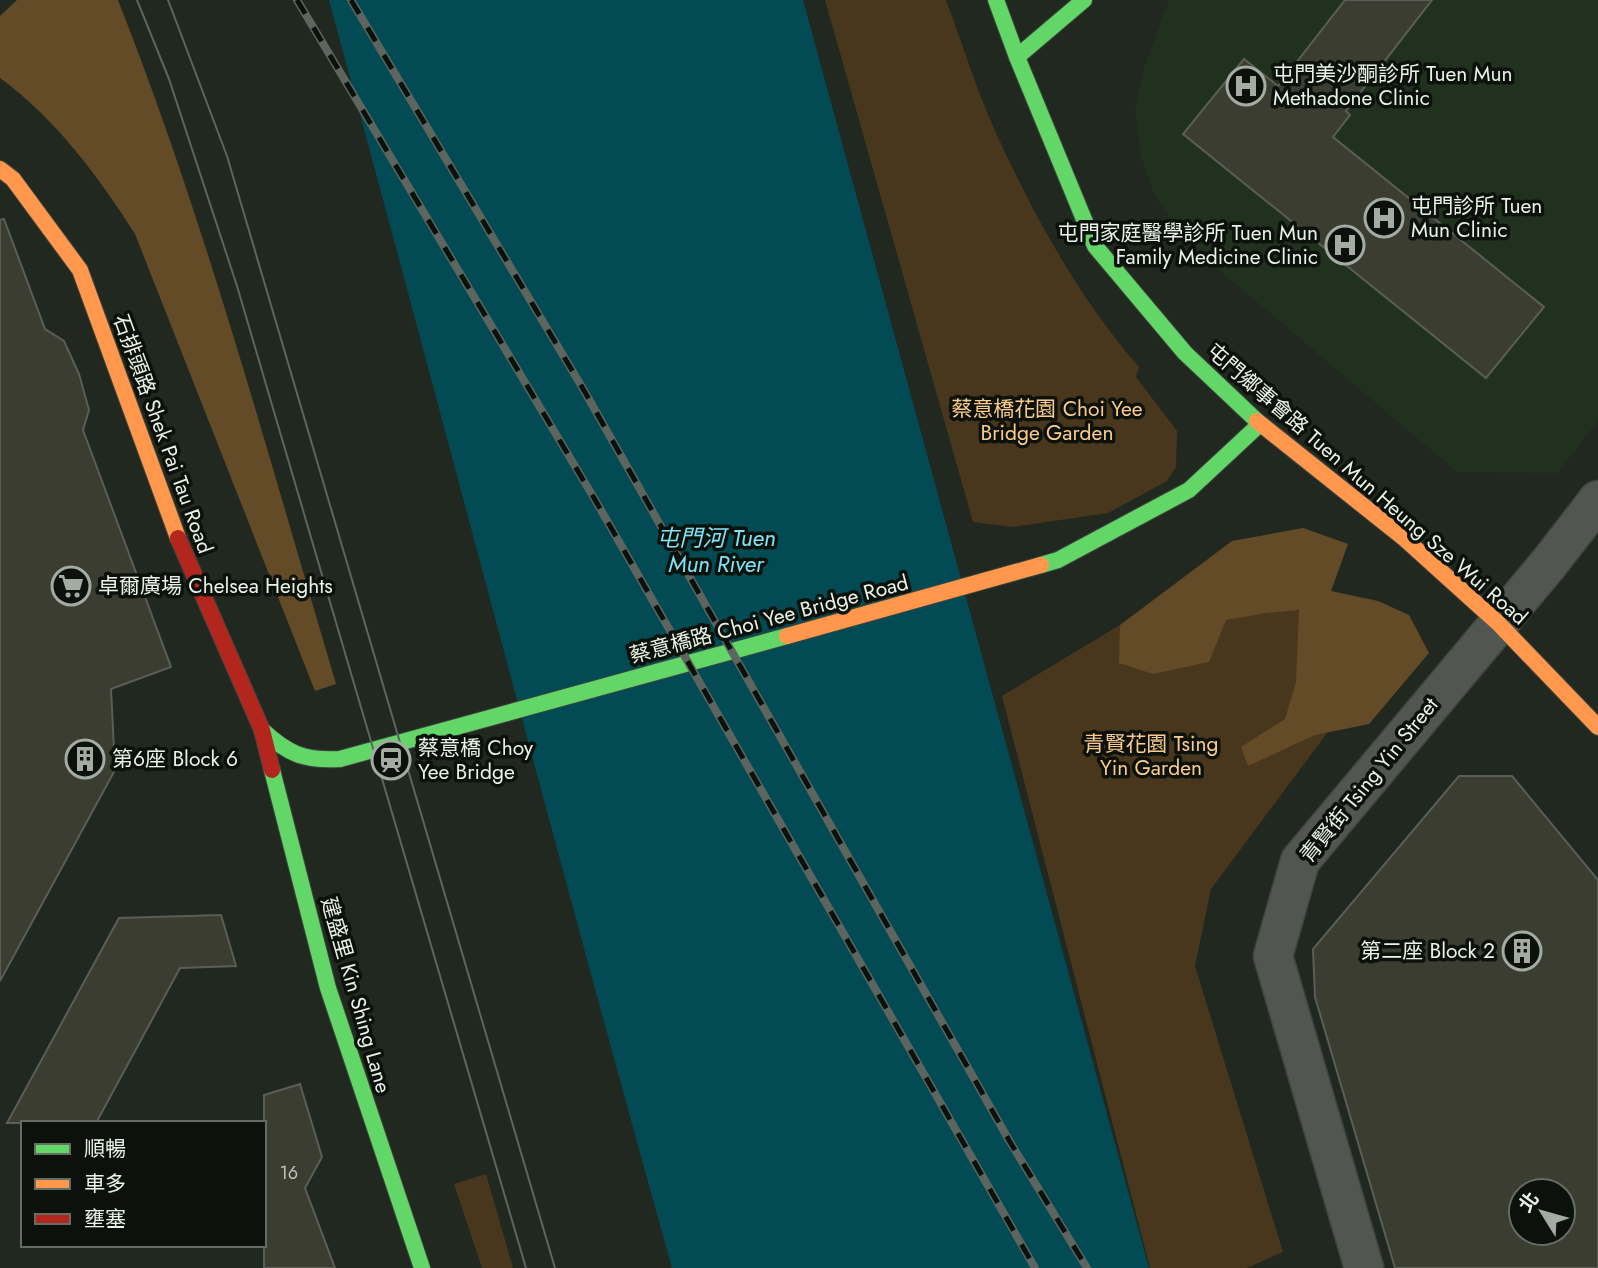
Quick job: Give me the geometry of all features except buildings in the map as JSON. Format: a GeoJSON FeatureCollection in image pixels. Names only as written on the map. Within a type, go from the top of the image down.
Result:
{"type":"FeatureCollection","features":[{"type":"Feature","properties":{"kind":"main road","name":"屯門鄉事會路 Tuen Mun Heung Sze Wui Road"},"geometry":{"type":"LineString","coordinates":[[996,0],[1095,246],[1185,353],[1260,424],[1405,539],[1498,623],[1598,727]]}},
{"type":"Feature","properties":{"kind":"main road"},"geometry":{"type":"LineString","coordinates":[[1017,57],[1084,0]]}},
{"type":"Feature","properties":{"kind":"main road","name":"石排頭路 Shek Pai Tau Road"},"geometry":{"type":"LineString","coordinates":[[0,169],[13,179],[80,270],[179,542],[262,730]]}},
{"type":"Feature","properties":{"kind":"main road","name":"蔡意橋路 Choi Yee Bridge Road"},"geometry":{"type":"LineString","coordinates":[[262,730],[280,747],[298,757],[319,761],[341,759],[1058,560],[1189,490],[1260,424]]}},
{"type":"Feature","properties":{"kind":"main road","name":"建盛里 Kin Shing Lane"},"geometry":{"type":"LineString","coordinates":[[262,730],[332,1000],[422,1268]]}},
{"type":"Feature","properties":{"kind":"street","name":"青賢街 Tsing Yin Street"},"geometry":{"type":"LineString","coordinates":[[1364,1268],[1273,956],[1300,861],[1550,562],[1598,500]]}},
{"type":"Feature","properties":{"kind":"shaded area"},"geometry":{"type":"Polygon","coordinates":[[[17,0],[118,0],[150,84],[208,254],[336,684],[315,691],[135,234],[106,191],[58,130],[0,78],[0,16],[17,0]]]}},
{"type":"Feature","properties":{"kind":"shaded area","name":"屯門診所 Tuen Mun Clinic"},"geometry":{"type":"Polygon","coordinates":[[[1169,0],[1598,0],[1598,421],[1557,473],[1457,472],[1184,240],[1155,196],[1141,157],[1135,108],[1145,65],[1169,0]]]}},
{"type":"Feature","properties":{"kind":"shaded area"},"geometry":{"type":"Polygon","coordinates":[[[1303,528],[1348,544],[1331,591],[1378,601],[1409,615],[1429,653],[1369,724],[1315,735],[1248,766],[1241,747],[1285,719],[1296,682],[1299,610],[1226,620],[1209,662],[1153,674],[1119,663],[1120,625],[1232,541],[1303,528]]]}},
{"type":"Feature","properties":{"kind":"green space","name":"蔡意橋花園 Choi Yee Bridge Garden"},"geometry":{"type":"Polygon","coordinates":[[[825,0],[946,0],[990,119],[1043,227],[1097,313],[1139,367],[1136,377],[1177,431],[1176,467],[1167,481],[1108,513],[1013,527],[973,522],[825,0]]]}},
{"type":"Feature","properties":{"kind":"green space","name":"青賢花園 Tsing Yin Garden"},"geometry":{"type":"Polygon","coordinates":[[[1300,582],[1342,713],[1211,889],[1195,966],[1283,1252],[1247,1268],[1150,1268],[1002,696],[1120,625],[1300,582]]]}},
{"type":"Feature","properties":{"kind":"green space"},"geometry":{"type":"Polygon","coordinates":[[[486,1174],[513,1268],[482,1268],[454,1184],[486,1174]]]}},
{"type":"Feature","properties":{"kind":"water","name":"屯門河 Tuen Mun River"},"geometry":{"type":"Polygon","coordinates":[[[329,0],[803,0],[1149,1268],[672,1268],[329,0]]]}},
{"type":"Feature","properties":{"kind":"tram line"},"geometry":{"type":"LineString","coordinates":[[137,0],[169,79],[237,286],[526,1268]]}},
{"type":"Feature","properties":{"kind":"tram line"},"geometry":{"type":"LineString","coordinates":[[168,0],[227,156],[555,1268]]}},
{"type":"Feature","properties":{"kind":"railway"},"geometry":{"type":"LineString","coordinates":[[297,0],[594,498],[1035,1268]]}},
{"type":"Feature","properties":{"kind":"railway"},"geometry":{"type":"LineString","coordinates":[[351,0],[582,387],[1010,1142],[1087,1268]]}},
{"type":"Feature","properties":{"kind":"traffic: fast"},"geometry":{"type":"LineString","coordinates":[[996,0],[1095,246],[1185,353],[1257,421]]}},
{"type":"Feature","properties":{"kind":"traffic: fast"},"geometry":{"type":"LineString","coordinates":[[1017,57],[1084,0]]}},
{"type":"Feature","properties":{"kind":"traffic: fast"},"geometry":{"type":"LineString","coordinates":[[1041,565],[1058,560],[1189,490],[1260,424]]}},
{"type":"Feature","properties":{"kind":"traffic: fast"},"geometry":{"type":"LineString","coordinates":[[262,730],[280,745],[297,754],[316,759],[340,759],[787,636]]}},
{"type":"Feature","properties":{"kind":"traffic: fast"},"geometry":{"type":"LineString","coordinates":[[272,770],[328,988],[422,1268]]}},
{"type":"Feature","properties":{"kind":"traffic: slow"},"geometry":{"type":"LineString","coordinates":[[0,169],[13,179],[80,270],[178,538]]}},
{"type":"Feature","properties":{"kind":"traffic: slow"},"geometry":{"type":"LineString","coordinates":[[1257,421],[1405,539],[1498,623],[1598,727]]}},
{"type":"Feature","properties":{"kind":"traffic: slow"},"geometry":{"type":"LineString","coordinates":[[787,636],[1041,565]]}},
{"type":"Feature","properties":{"kind":"traffic: jam"},"geometry":{"type":"LineString","coordinates":[[178,538],[262,730],[272,770]]}},
{"type":"Feature","properties":{"kind":"place","name":"屯門美沙酮診所 Tuen Mun Methadone Clinic"},"geometry":{"type":"Point","coordinates":[1246,86]}},
{"type":"Feature","properties":{"kind":"place","name":"屯門診所 Tuen Mun Clinic"},"geometry":{"type":"Point","coordinates":[1384,218]}},
{"type":"Feature","properties":{"kind":"place","name":"屯門家庭醫學診所 Tuen Mun Family Medicine Clinic"},"geometry":{"type":"Point","coordinates":[1345,245]}},
{"type":"Feature","properties":{"kind":"place","name":"卓爾廣場 Chelsea Heights"},"geometry":{"type":"Point","coordinates":[71,586]}},
{"type":"Feature","properties":{"kind":"place","name":"第6座 Block 6"},"geometry":{"type":"Point","coordinates":[85,759]}},
{"type":"Feature","properties":{"kind":"place","name":"蔡意橋 Choy Yee Bridge"},"geometry":{"type":"Point","coordinates":[391,760]}},
{"type":"Feature","properties":{"kind":"place","name":"第二座 Block 2"},"geometry":{"type":"Point","coordinates":[1522,951]}}]}
